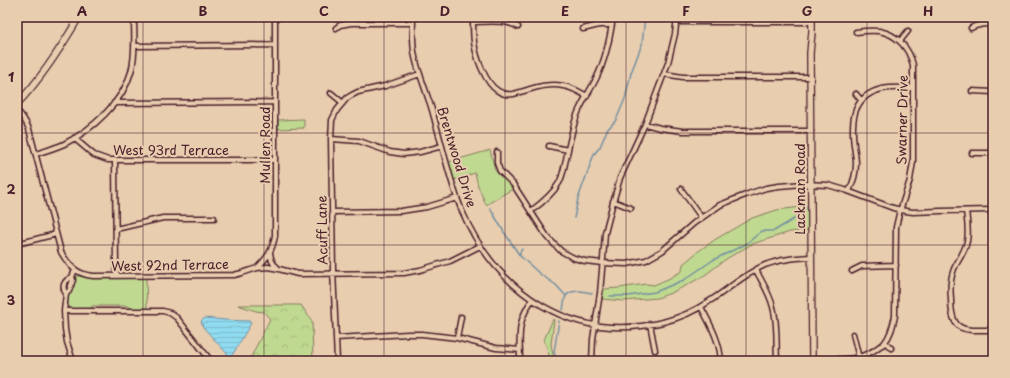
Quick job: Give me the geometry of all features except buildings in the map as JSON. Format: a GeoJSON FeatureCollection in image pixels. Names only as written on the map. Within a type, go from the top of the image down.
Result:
{"type":"FeatureCollection","features":[{"type":"Feature","properties":{"kind":"main road"},"geometry":{"type":"LineString","coordinates":[[17,104],[37,82],[79,17]]}},
{"type":"Feature","properties":{"kind":"main road","name":"Lackman Road"},"geometry":{"type":"LineString","coordinates":[[812,19],[810,53],[812,360]]}},
{"type":"Feature","properties":{"kind":"street"},"geometry":{"type":"LineString","coordinates":[[36,154],[64,144],[90,128],[124,91],[132,71],[134,59],[134,17]]}},
{"type":"Feature","properties":{"kind":"street","name":"Mullen Road"},"geometry":{"type":"LineString","coordinates":[[257,268],[270,253],[274,244],[275,236],[275,17]]}},
{"type":"Feature","properties":{"kind":"street","name":"Brentwood Drive"},"geometry":{"type":"LineString","coordinates":[[413,17],[414,56],[429,101],[457,198],[469,226],[480,246],[504,277],[519,291],[532,300],[555,313],[580,322],[611,327],[650,324],[677,318],[701,307],[747,275],[767,264],[779,260],[811,257]]}},
{"type":"Feature","properties":{"kind":"street"},"geometry":{"type":"LineString","coordinates":[[473,17],[474,43],[477,56],[491,84],[497,90],[508,94],[513,94],[544,86],[555,85],[572,88],[587,96]]}},
{"type":"Feature","properties":{"kind":"street"},"geometry":{"type":"LineString","coordinates":[[531,211],[545,201],[555,190],[561,178],[578,113],[601,69],[606,53],[613,17]]}},
{"type":"Feature","properties":{"kind":"street"},"geometry":{"type":"LineString","coordinates":[[592,361],[602,263],[606,233],[613,202],[624,169],[664,74],[671,52],[676,19],[812,19]]}},
{"type":"Feature","properties":{"kind":"street"},"geometry":{"type":"LineString","coordinates":[[473,22],[502,22],[514,24],[518,27]]}},
{"type":"Feature","properties":{"kind":"street"},"geometry":{"type":"LineString","coordinates":[[336,28],[340,25],[351,23],[413,23]]}},
{"type":"Feature","properties":{"kind":"street"},"geometry":{"type":"LineString","coordinates":[[971,28],[976,25],[993,24]]}},
{"type":"Feature","properties":{"kind":"street"},"geometry":{"type":"LineString","coordinates":[[583,29],[599,25],[612,25]]}},
{"type":"Feature","properties":{"kind":"street"},"geometry":{"type":"LineString","coordinates":[[856,32],[879,32],[892,36],[900,41],[908,31]]}},
{"type":"Feature","properties":{"kind":"street","name":"Swarner Drive"},"geometry":{"type":"LineString","coordinates":[[885,342],[892,329],[895,316],[896,231],[900,210],[910,180],[913,162],[912,60],[908,50],[900,41]]}},
{"type":"Feature","properties":{"kind":"street"},"geometry":{"type":"LineString","coordinates":[[134,46],[275,45]]}},
{"type":"Feature","properties":{"kind":"street","name":"Acuff Lane"},"geometry":{"type":"LineString","coordinates":[[337,361],[333,274],[332,120],[336,110],[352,95],[420,74]]}},
{"type":"Feature","properties":{"kind":"street"},"geometry":{"type":"LineString","coordinates":[[664,74],[683,77],[810,77]]}},
{"type":"Feature","properties":{"kind":"street"},"geometry":{"type":"LineString","coordinates":[[849,191],[855,175],[856,165],[853,121],[855,112],[861,100],[873,92],[882,89],[913,88]]}},
{"type":"Feature","properties":{"kind":"street"},"geometry":{"type":"LineString","coordinates":[[972,91],[993,92]]}},
{"type":"Feature","properties":{"kind":"street"},"geometry":{"type":"LineString","coordinates":[[331,93],[343,103]]}},
{"type":"Feature","properties":{"kind":"street"},"geometry":{"type":"LineString","coordinates":[[856,94],[861,100]]}},
{"type":"Feature","properties":{"kind":"street"},"geometry":{"type":"LineString","coordinates":[[114,103],[275,102]]}},
{"type":"Feature","properties":{"kind":"street"},"geometry":{"type":"LineString","coordinates":[[17,111],[26,122],[36,154],[56,234],[17,244]]}},
{"type":"Feature","properties":{"kind":"street"},"geometry":{"type":"LineString","coordinates":[[644,124],[683,131],[811,131]]}},
{"type":"Feature","properties":{"kind":"street","name":"West 93rd Terrace"},"geometry":{"type":"LineString","coordinates":[[74,138],[94,155],[116,161],[275,160]]}},
{"type":"Feature","properties":{"kind":"street"},"geometry":{"type":"LineString","coordinates":[[332,139],[359,142],[390,152],[404,154],[442,146]]}},
{"type":"Feature","properties":{"kind":"street"},"geometry":{"type":"LineString","coordinates":[[549,146],[568,150]]}},
{"type":"Feature","properties":{"kind":"street"},"geometry":{"type":"LineString","coordinates":[[497,152],[497,163],[500,171],[513,184],[546,235],[561,251],[574,258],[584,261],[627,264],[638,263],[654,256],[701,217],[720,206],[748,194],[779,186],[811,184],[828,185],[849,191],[900,210],[913,212],[993,210]]}},
{"type":"Feature","properties":{"kind":"street"},"geometry":{"type":"LineString","coordinates":[[972,153],[993,153]]}},
{"type":"Feature","properties":{"kind":"street"},"geometry":{"type":"LineString","coordinates":[[116,161],[117,276]]}},
{"type":"Feature","properties":{"kind":"street"},"geometry":{"type":"LineString","coordinates":[[681,189],[701,217]]}},
{"type":"Feature","properties":{"kind":"street"},"geometry":{"type":"LineString","coordinates":[[332,212],[406,211],[427,207],[457,198]]}},
{"type":"Feature","properties":{"kind":"street"},"geometry":{"type":"LineString","coordinates":[[613,202],[630,208]]}},
{"type":"Feature","properties":{"kind":"street"},"geometry":{"type":"LineString","coordinates":[[966,210],[967,240],[965,249],[954,269],[950,284],[952,317],[956,325],[962,328],[969,330],[993,330]]}},
{"type":"Feature","properties":{"kind":"street"},"geometry":{"type":"LineString","coordinates":[[116,229],[163,218],[214,218]]}},
{"type":"Feature","properties":{"kind":"street","name":"West 92nd Terrace"},"geometry":{"type":"LineString","coordinates":[[56,234],[61,252],[66,261],[75,270],[87,275],[117,276],[234,275],[257,268],[268,267],[298,274],[396,274],[437,266],[480,246]]}},
{"type":"Feature","properties":{"kind":"street"},"geometry":{"type":"LineString","coordinates":[[270,253],[274,265],[279,269]]}},
{"type":"Feature","properties":{"kind":"street"},"geometry":{"type":"LineString","coordinates":[[852,271],[862,266],[896,265]]}},
{"type":"Feature","properties":{"kind":"street"},"geometry":{"type":"LineString","coordinates":[[73,361],[67,342],[64,311],[66,294],[69,291],[75,270]]}},
{"type":"Feature","properties":{"kind":"street"},"geometry":{"type":"LineString","coordinates":[[756,270],[769,295],[776,318],[776,361]]}},
{"type":"Feature","properties":{"kind":"street"},"geometry":{"type":"LineString","coordinates":[[66,294],[63,290],[63,286],[67,280],[72,277]]}},
{"type":"Feature","properties":{"kind":"street"},"geometry":{"type":"LineString","coordinates":[[520,361],[521,324],[532,300]]}},
{"type":"Feature","properties":{"kind":"street"},"geometry":{"type":"LineString","coordinates":[[701,307],[711,325],[716,339],[719,348],[720,361]]}},
{"type":"Feature","properties":{"kind":"street"},"geometry":{"type":"LineString","coordinates":[[64,311],[163,311],[170,313],[177,318],[211,361]]}},
{"type":"Feature","properties":{"kind":"street"},"geometry":{"type":"LineString","coordinates":[[457,338],[461,317]]}},
{"type":"Feature","properties":{"kind":"street"},"geometry":{"type":"LineString","coordinates":[[650,324],[655,350]]}},
{"type":"Feature","properties":{"kind":"street"},"geometry":{"type":"LineString","coordinates":[[336,338],[408,334],[429,335],[457,338],[496,348],[520,350]]}},
{"type":"Feature","properties":{"kind":"street"},"geometry":{"type":"LineString","coordinates":[[853,334],[859,358]]}},
{"type":"Feature","properties":{"kind":"street"},"geometry":{"type":"LineString","coordinates":[[812,360],[859,358],[874,351],[885,342],[892,348]]}},
{"type":"Feature","properties":{"kind":"green space"},"geometry":{"type":"Polygon","coordinates":[[[304,119],[304,128],[278,129],[278,120],[304,119]]]}},
{"type":"Feature","properties":{"kind":"green space"},"geometry":{"type":"Polygon","coordinates":[[[490,150],[495,170],[514,188],[486,205],[478,186],[475,173],[454,180],[449,162],[490,150]]]}},
{"type":"Feature","properties":{"kind":"green space"},"geometry":{"type":"Polygon","coordinates":[[[809,206],[809,230],[790,232],[752,244],[726,259],[705,275],[671,293],[657,298],[624,301],[602,299],[604,289],[646,284],[654,285],[668,279],[682,271],[683,264],[700,250],[752,218],[777,210],[809,206]]]}},
{"type":"Feature","properties":{"kind":"green space"},"geometry":{"type":"Polygon","coordinates":[[[76,277],[93,278],[146,278],[147,309],[130,309],[129,306],[92,306],[91,309],[70,309],[68,305],[68,297],[76,277]]]}},
{"type":"Feature","properties":{"kind":"green space"},"geometry":{"type":"Polygon","coordinates":[[[238,305],[301,305],[312,321],[313,361],[249,361],[270,319],[264,312],[238,305]]]}},
{"type":"Feature","properties":{"kind":"green space"},"geometry":{"type":"Polygon","coordinates":[[[553,319],[551,344],[554,361],[551,361],[544,340],[553,319]]]}},
{"type":"Feature","properties":{"kind":"water"},"geometry":{"type":"Polygon","coordinates":[[[205,318],[249,321],[251,323],[230,357],[203,327],[201,321],[205,318]]]}},
{"type":"Feature","properties":{"kind":"waterway"},"geometry":{"type":"LineString","coordinates":[[574,218],[578,199],[594,154],[600,147],[607,130],[616,120],[625,99],[631,73],[642,44],[645,17]]}},
{"type":"Feature","properties":{"kind":"waterway"},"geometry":{"type":"LineString","coordinates":[[490,208],[520,256],[540,274],[556,285],[566,296]]}},
{"type":"Feature","properties":{"kind":"waterway"},"geometry":{"type":"LineString","coordinates":[[610,296],[628,296],[655,292],[684,280],[713,260],[746,244],[762,231],[774,231],[794,219],[806,208]]}},
{"type":"Feature","properties":{"kind":"waterway"},"geometry":{"type":"LineString","coordinates":[[520,255],[522,249]]}},
{"type":"Feature","properties":{"kind":"waterway"},"geometry":{"type":"LineString","coordinates":[[563,310],[566,296],[571,292],[578,291],[592,293]]}},
{"type":"Feature","properties":{"kind":"waterway"},"geometry":{"type":"LineString","coordinates":[[557,361],[554,352],[559,321]]}},
{"type":"Feature","properties":{"kind":"railway"},"geometry":{"type":"LineString","coordinates":[[17,29],[23,17]]}}]}
